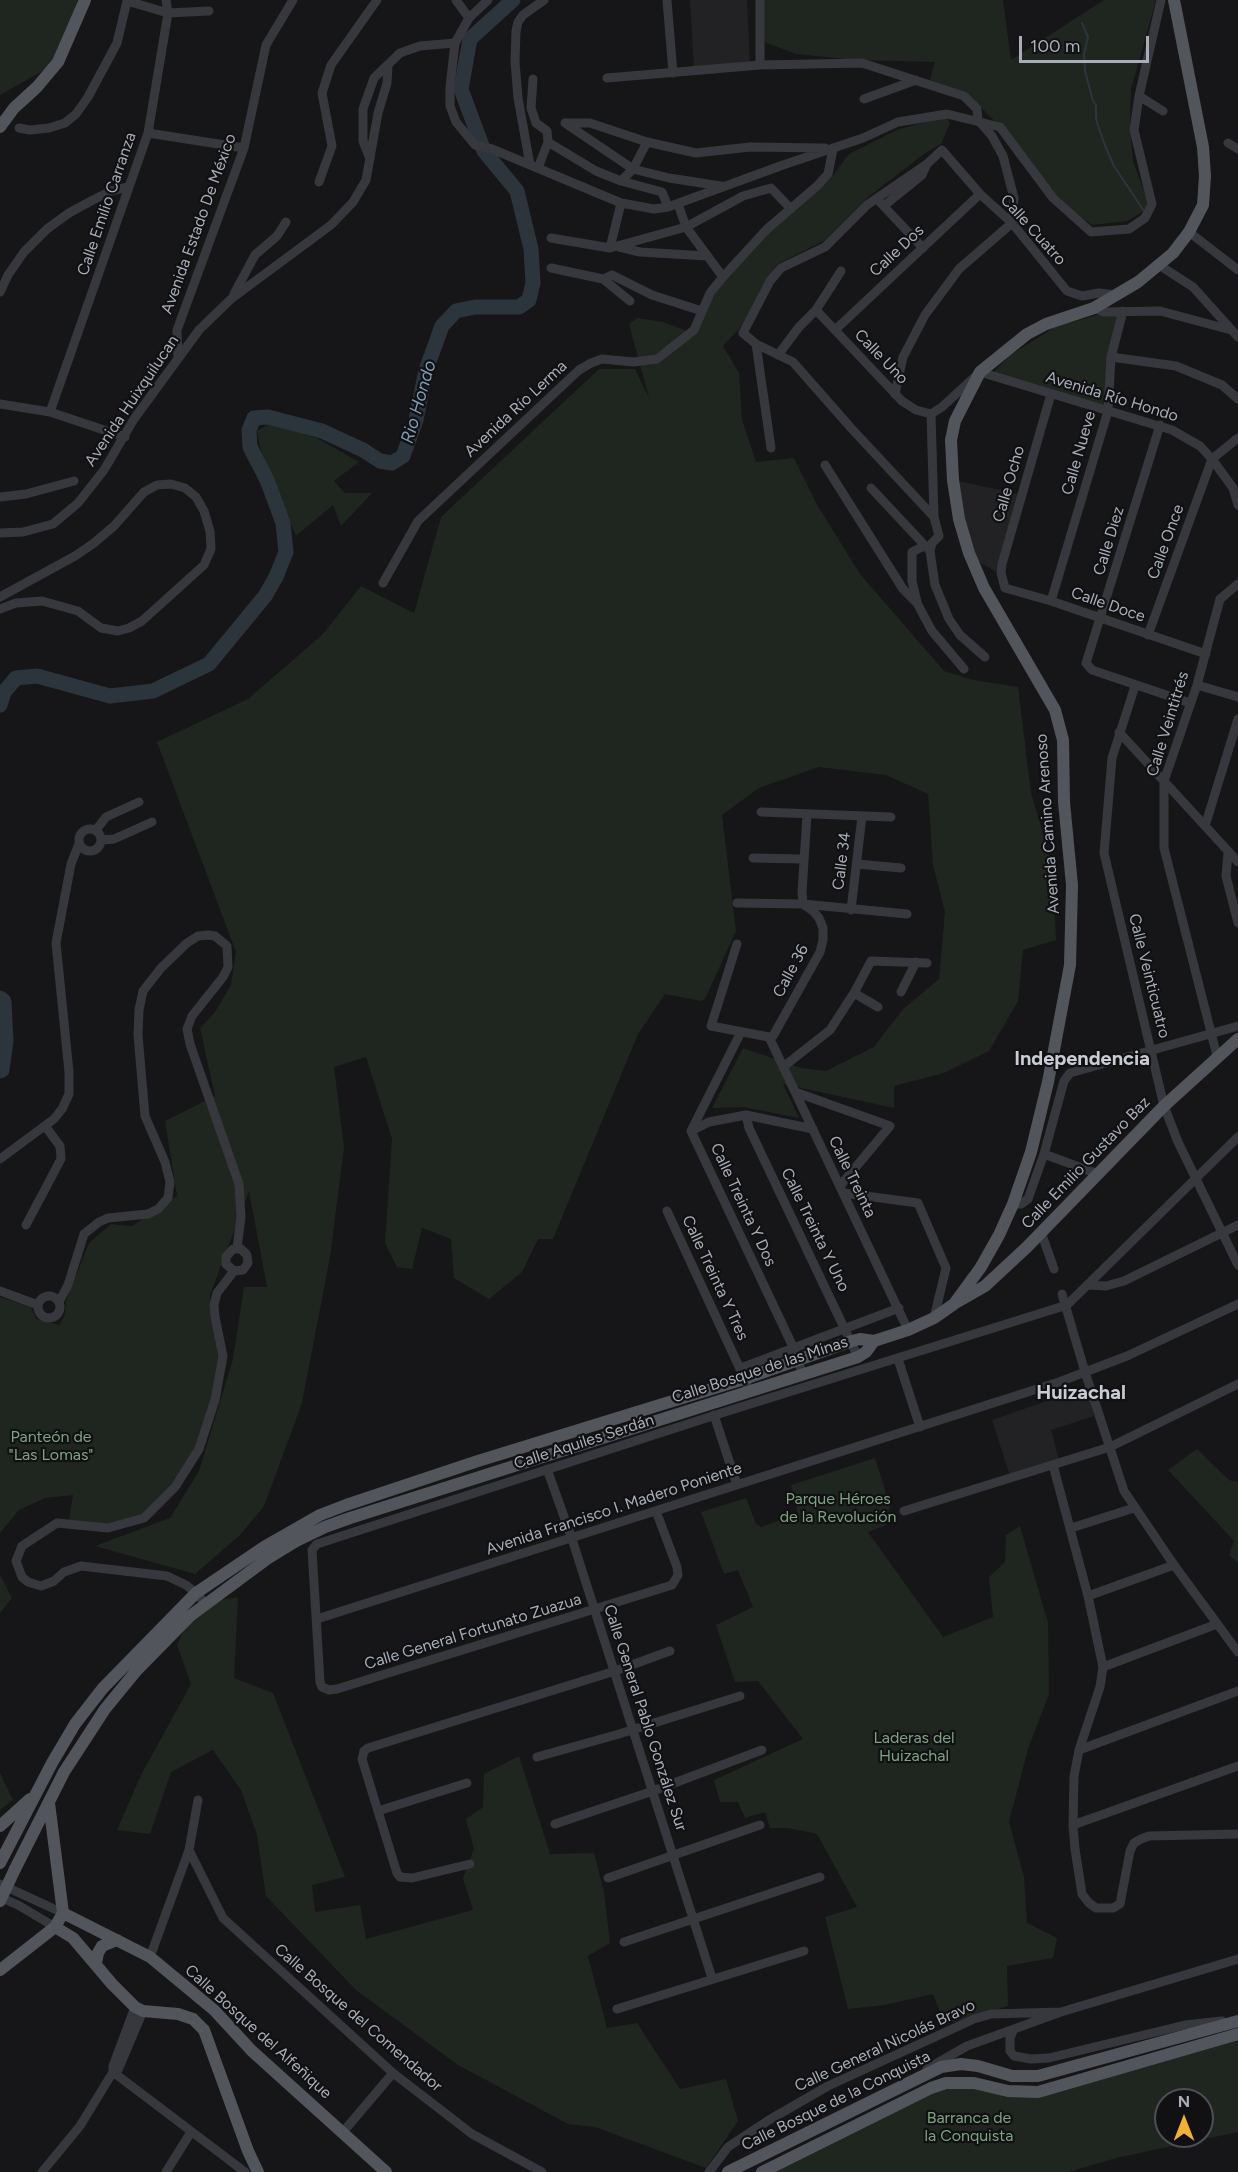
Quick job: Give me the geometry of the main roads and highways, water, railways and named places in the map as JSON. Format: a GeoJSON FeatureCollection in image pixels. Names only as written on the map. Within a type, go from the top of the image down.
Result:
{"type":"FeatureCollection","features":[{"type":"Feature","properties":{"kind":"main road"},"geometry":{"type":"LineString","coordinates":[[0,127],[14,108],[58,62],[85,0]]}},
{"type":"Feature","properties":{"kind":"main road","name":"Avenida Camino Arenoso"},"geometry":{"type":"LineString","coordinates":[[874,1341],[908,1330],[934,1318],[954,1304],[981,1267],[999,1235],[1013,1204],[1031,1152],[1048,1082],[1070,964],[1072,885],[1064,802],[1063,740],[1055,710],[984,588],[969,554],[959,519],[953,480],[951,440],[955,421],[980,372],[1027,334],[1046,324],[1094,308],[1118,295],[1159,266],[1189,232],[1203,206],[1203,147],[1174,0]]}},
{"type":"Feature","properties":{"kind":"main road","name":"Calle Emilio Gustavo Baz"},"geometry":{"type":"LineString","coordinates":[[954,1304],[985,1286],[1164,1106],[1238,1039]]}},
{"type":"Feature","properties":{"kind":"main road","name":"Calle Bosque de las Minas"},"geometry":{"type":"LineString","coordinates":[[0,1863],[75,1724],[103,1688],[196,1593],[264,1547],[320,1515],[478,1461],[796,1354],[860,1339],[874,1341],[866,1352],[858,1357],[325,1527],[267,1559],[229,1589],[205,1603],[137,1670],[105,1709],[68,1764],[0,1899]]}},
{"type":"Feature","properties":{"kind":"main road"},"geometry":{"type":"LineString","coordinates":[[0,1826],[37,1792]]}},
{"type":"Feature","properties":{"kind":"main road"},"geometry":{"type":"LineString","coordinates":[[0,1970],[56,1927],[63,1913],[49,1802]]}},
{"type":"Feature","properties":{"kind":"main road","name":"Calle Bosque del Alfeñique"},"geometry":{"type":"LineString","coordinates":[[63,1913],[150,1957],[214,2010],[252,2051],[386,2172]]}},
{"type":"Feature","properties":{"kind":"main road"},"geometry":{"type":"LineString","coordinates":[[56,1927],[73,1938],[112,1983],[139,2009],[178,2014],[193,2019],[204,2030],[248,2151],[258,2172]]}},
{"type":"Feature","properties":{"kind":"main road"},"geometry":{"type":"LineString","coordinates":[[96,1963],[102,1946],[117,1941]]}},
{"type":"Feature","properties":{"kind":"main road"},"geometry":{"type":"LineString","coordinates":[[178,2014],[186,2005],[190,1991]]}},
{"type":"Feature","properties":{"kind":"main road","name":"Calle Bosque de la Conquista"},"geometry":{"type":"LineString","coordinates":[[728,2172],[941,2067],[961,2064],[978,2066],[1012,2076],[1038,2076],[1238,2020]]}},
{"type":"Feature","properties":{"kind":"main road","name":"Calle Bosque de la Conquista"},"geometry":{"type":"LineString","coordinates":[[762,2172],[931,2088],[946,2084],[974,2083],[1008,2091],[1038,2092],[1238,2034]]}},
{"type":"Feature","properties":{"kind":"main road"},"geometry":{"type":"LineString","coordinates":[[781,2145],[788,2159]]}},
{"type":"Feature","properties":{"kind":"waterway","name":"Rio Hondo"},"geometry":{"type":"LineString","coordinates":[[0,705],[4,692],[16,678],[37,676],[110,696],[153,691],[209,664],[265,596],[286,552],[283,523],[267,480],[250,447],[249,430],[254,418],[268,417],[322,431],[363,450],[380,461],[392,463],[403,456],[416,420],[426,370],[442,326],[456,311],[475,307],[519,307],[529,300],[533,283],[531,249],[517,191],[484,151],[461,89],[470,39],[513,0]]}},
{"type":"Feature","properties":{"kind":"waterway"},"geometry":{"type":"LineString","coordinates":[[1082,23],[1088,37],[1084,54],[1085,71],[1096,105],[1096,119],[1114,166],[1144,211]]}},
{"type":"Feature","properties":{"kind":"waterway","name":"Rio Hondo"},"geometry":{"type":"LineString","coordinates":[[0,998],[4,1001],[6,1041],[0,1071]]}},
{"type":"Feature","properties":{"kind":"district","name":"Independencia"},"geometry":{"type":"Point","coordinates":[1082,1059]}},
{"type":"Feature","properties":{"kind":"district","name":"Huizachal"},"geometry":{"type":"Point","coordinates":[1081,1393]}},
{"type":"Feature","properties":{"kind":"park label","name":"Panteón de \"Las Lomas\""},"geometry":{"type":"Point","coordinates":[51,1446]}},
{"type":"Feature","properties":{"kind":"park label","name":"Parque Héroes de la Revolución"},"geometry":{"type":"Point","coordinates":[838,1508]}},
{"type":"Feature","properties":{"kind":"park label","name":"Laderas del Huizachal"},"geometry":{"type":"Point","coordinates":[914,1747]}},
{"type":"Feature","properties":{"kind":"park label","name":"Barranca de la Conquista"},"geometry":{"type":"Point","coordinates":[969,2127]}}]}
